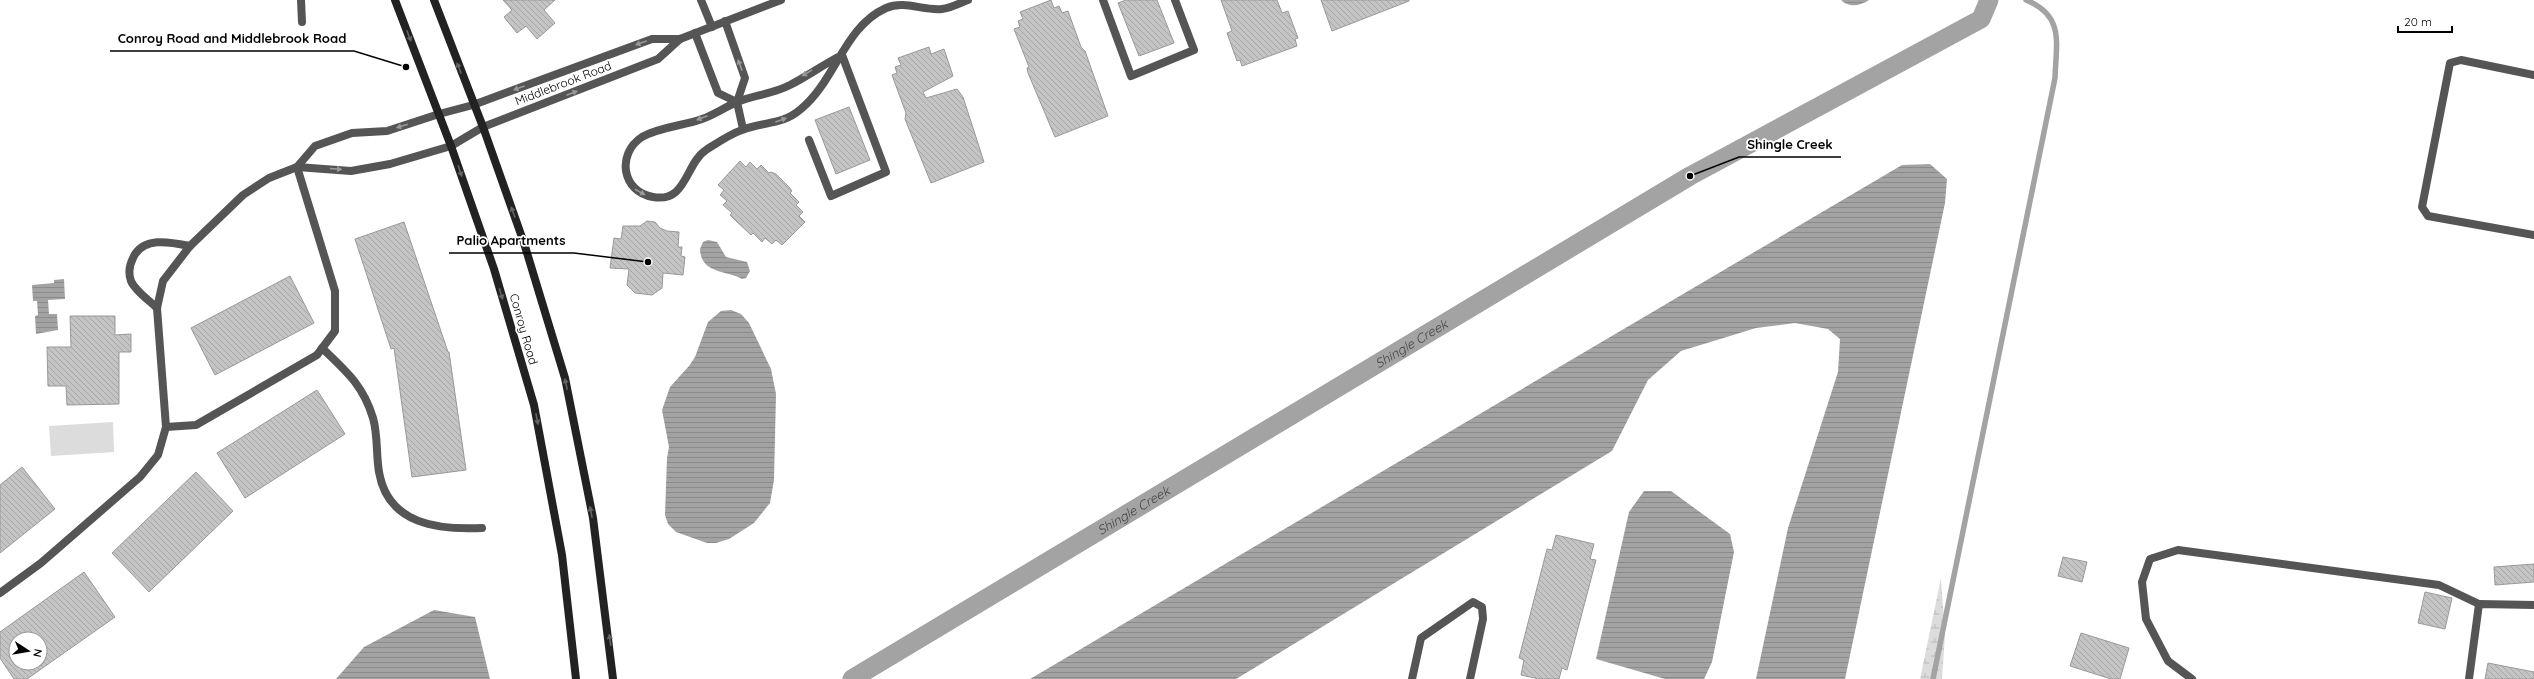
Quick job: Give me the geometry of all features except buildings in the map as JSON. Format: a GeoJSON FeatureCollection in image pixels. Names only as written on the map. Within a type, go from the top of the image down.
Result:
{"type":"FeatureCollection","features":[{"type":"Feature","properties":{"kind":"main road","name":"Conroy Road"},"geometry":{"type":"LineString","coordinates":[[395,0],[451,146],[494,269],[534,405],[562,555],[576,679]]}},
{"type":"Feature","properties":{"kind":"main road","name":"Conroy Road"},"geometry":{"type":"LineString","coordinates":[[434,0],[473,105],[483,127],[524,243],[565,378],[593,518],[613,679]]}},
{"type":"Feature","properties":{"kind":"street"},"geometry":{"type":"LineString","coordinates":[[300,0],[302,22]]}},
{"type":"Feature","properties":{"kind":"street"},"geometry":{"type":"LineString","coordinates":[[701,0],[712,26]]}},
{"type":"Feature","properties":{"kind":"street","name":"Middlebrook Road"},"geometry":{"type":"LineString","coordinates":[[297,166],[351,171],[390,164],[451,146],[483,127],[658,59],[680,39],[781,0]]}},
{"type":"Feature","properties":{"kind":"street"},"geometry":{"type":"LineString","coordinates":[[842,55],[791,85],[737,102],[702,119],[642,137],[630,148],[627,154],[625,166],[627,178],[637,191],[651,197],[660,198],[673,194],[681,188],[688,177],[692,164],[698,156],[743,129],[766,125],[786,118],[802,108],[819,89],[842,55],[861,26],[888,7],[905,5],[942,9],[968,0]]}},
{"type":"Feature","properties":{"kind":"street"},"geometry":{"type":"LineString","coordinates":[[1103,0],[1131,76],[1194,50],[1175,0]]}},
{"type":"Feature","properties":{"kind":"street"},"geometry":{"type":"LineString","coordinates":[[725,21],[745,78],[737,102],[743,129]]}},
{"type":"Feature","properties":{"kind":"street"},"geometry":{"type":"LineString","coordinates":[[695,33],[718,93],[737,102]]}},
{"type":"Feature","properties":{"kind":"street","name":"Middlebrook Road"},"geometry":{"type":"LineString","coordinates":[[297,166],[315,146],[352,133],[386,131],[473,105],[652,39],[680,39]]}},
{"type":"Feature","properties":{"kind":"street"},"geometry":{"type":"LineString","coordinates":[[809,140],[831,196],[886,172],[842,55]]}},
{"type":"Feature","properties":{"kind":"street"},"geometry":{"type":"LineString","coordinates":[[2534,75],[2461,60],[2450,62],[2422,207],[2428,216],[2534,235]]}},
{"type":"Feature","properties":{"kind":"street"},"geometry":{"type":"LineString","coordinates":[[0,593],[41,563],[140,477],[158,455],[166,427],[157,308],[163,281],[190,246],[243,196],[269,178],[297,166],[335,291],[335,331],[317,355],[196,425],[166,427]]}},
{"type":"Feature","properties":{"kind":"street"},"geometry":{"type":"LineString","coordinates":[[157,308],[131,283],[128,267],[136,251],[152,242],[173,242],[190,246]]}},
{"type":"Feature","properties":{"kind":"street"},"geometry":{"type":"LineString","coordinates":[[322,348],[356,380],[373,419],[379,474],[391,501],[410,518],[439,527],[482,528]]}},
{"type":"Feature","properties":{"kind":"street"},"geometry":{"type":"LineString","coordinates":[[2192,679],[2168,661],[2146,619],[2144,604],[2142,582],[2150,559],[2178,550],[2439,585],[2479,604],[2534,605]]}},
{"type":"Feature","properties":{"kind":"street"},"geometry":{"type":"LineString","coordinates":[[1412,679],[1421,638],[1473,602],[1482,607],[1483,619],[1470,679]]}},
{"type":"Feature","properties":{"kind":"street"},"geometry":{"type":"LineString","coordinates":[[2470,679],[2479,604]]}},
{"type":"Feature","properties":{"kind":"green space"},"geometry":{"type":"Polygon","coordinates":[[[113,422],[114,452],[51,456],[49,426],[113,422]]]}},
{"type":"Feature","properties":{"kind":"green space"},"geometry":{"type":"Polygon","coordinates":[[[1941,578],[1945,635],[1942,679],[1920,679],[1941,578]]]}},
{"type":"Feature","properties":{"kind":"shaded area"},"geometry":{"type":"Polygon","coordinates":[[[1841,0],[1869,0],[1862,4],[1851,5],[1844,3],[1841,0]]]}},
{"type":"Feature","properties":{"kind":"shaded area"},"geometry":{"type":"Polygon","coordinates":[[[1930,164],[1947,179],[1945,203],[1845,679],[1756,679],[1788,528],[1838,372],[1840,339],[1828,329],[1795,323],[1756,328],[1681,351],[1648,380],[1612,451],[1236,679],[1030,679],[1902,165],[1930,164]]]}},
{"type":"Feature","properties":{"kind":"shaded area"},"geometry":{"type":"Polygon","coordinates":[[[708,240],[717,242],[726,257],[747,262],[750,271],[746,278],[742,279],[715,270],[705,263],[701,257],[700,249],[703,242],[708,240]]]}},
{"type":"Feature","properties":{"kind":"shaded area"},"geometry":{"type":"Polygon","coordinates":[[[64,279],[65,299],[48,300],[49,314],[57,314],[58,330],[36,334],[35,316],[38,315],[37,301],[33,301],[32,285],[54,283],[54,280],[64,279]]]}},
{"type":"Feature","properties":{"kind":"shaded area"},"geometry":{"type":"Polygon","coordinates":[[[731,310],[741,314],[749,323],[771,369],[776,394],[774,480],[770,503],[754,523],[729,539],[716,543],[707,543],[676,532],[668,524],[665,515],[667,458],[669,447],[662,410],[670,387],[695,357],[708,322],[721,311],[731,310]]]}},
{"type":"Feature","properties":{"kind":"shaded area"},"geometry":{"type":"Polygon","coordinates":[[[1644,491],[1671,491],[1730,534],[1734,552],[1712,662],[1704,679],[1665,679],[1596,659],[1629,512],[1644,491]]]}},
{"type":"Feature","properties":{"kind":"shaded area"},"geometry":{"type":"Polygon","coordinates":[[[434,610],[475,617],[490,679],[336,679],[364,647],[434,610]]]}},
{"type":"Feature","properties":{"kind":"waterway","name":"Shingle Creek"},"geometry":{"type":"LineString","coordinates":[[852,679],[1690,176],[1981,19],[1989,0]]}},
{"type":"Feature","properties":{"kind":"waterway"},"geometry":{"type":"LineString","coordinates":[[1933,679],[2055,78],[2057,42],[2053,22],[2047,14],[2026,0]]}},
{"type":"Feature","properties":{"kind":"place","name":"Conroy Road and Middlebrook Road"},"geometry":{"type":"Point","coordinates":[406,67]}},
{"type":"Feature","properties":{"kind":"place","name":"Shingle Creek"},"geometry":{"type":"Point","coordinates":[1690,176]}},
{"type":"Feature","properties":{"kind":"place","name":"Palio Apartments"},"geometry":{"type":"Point","coordinates":[648,262]}}]}
